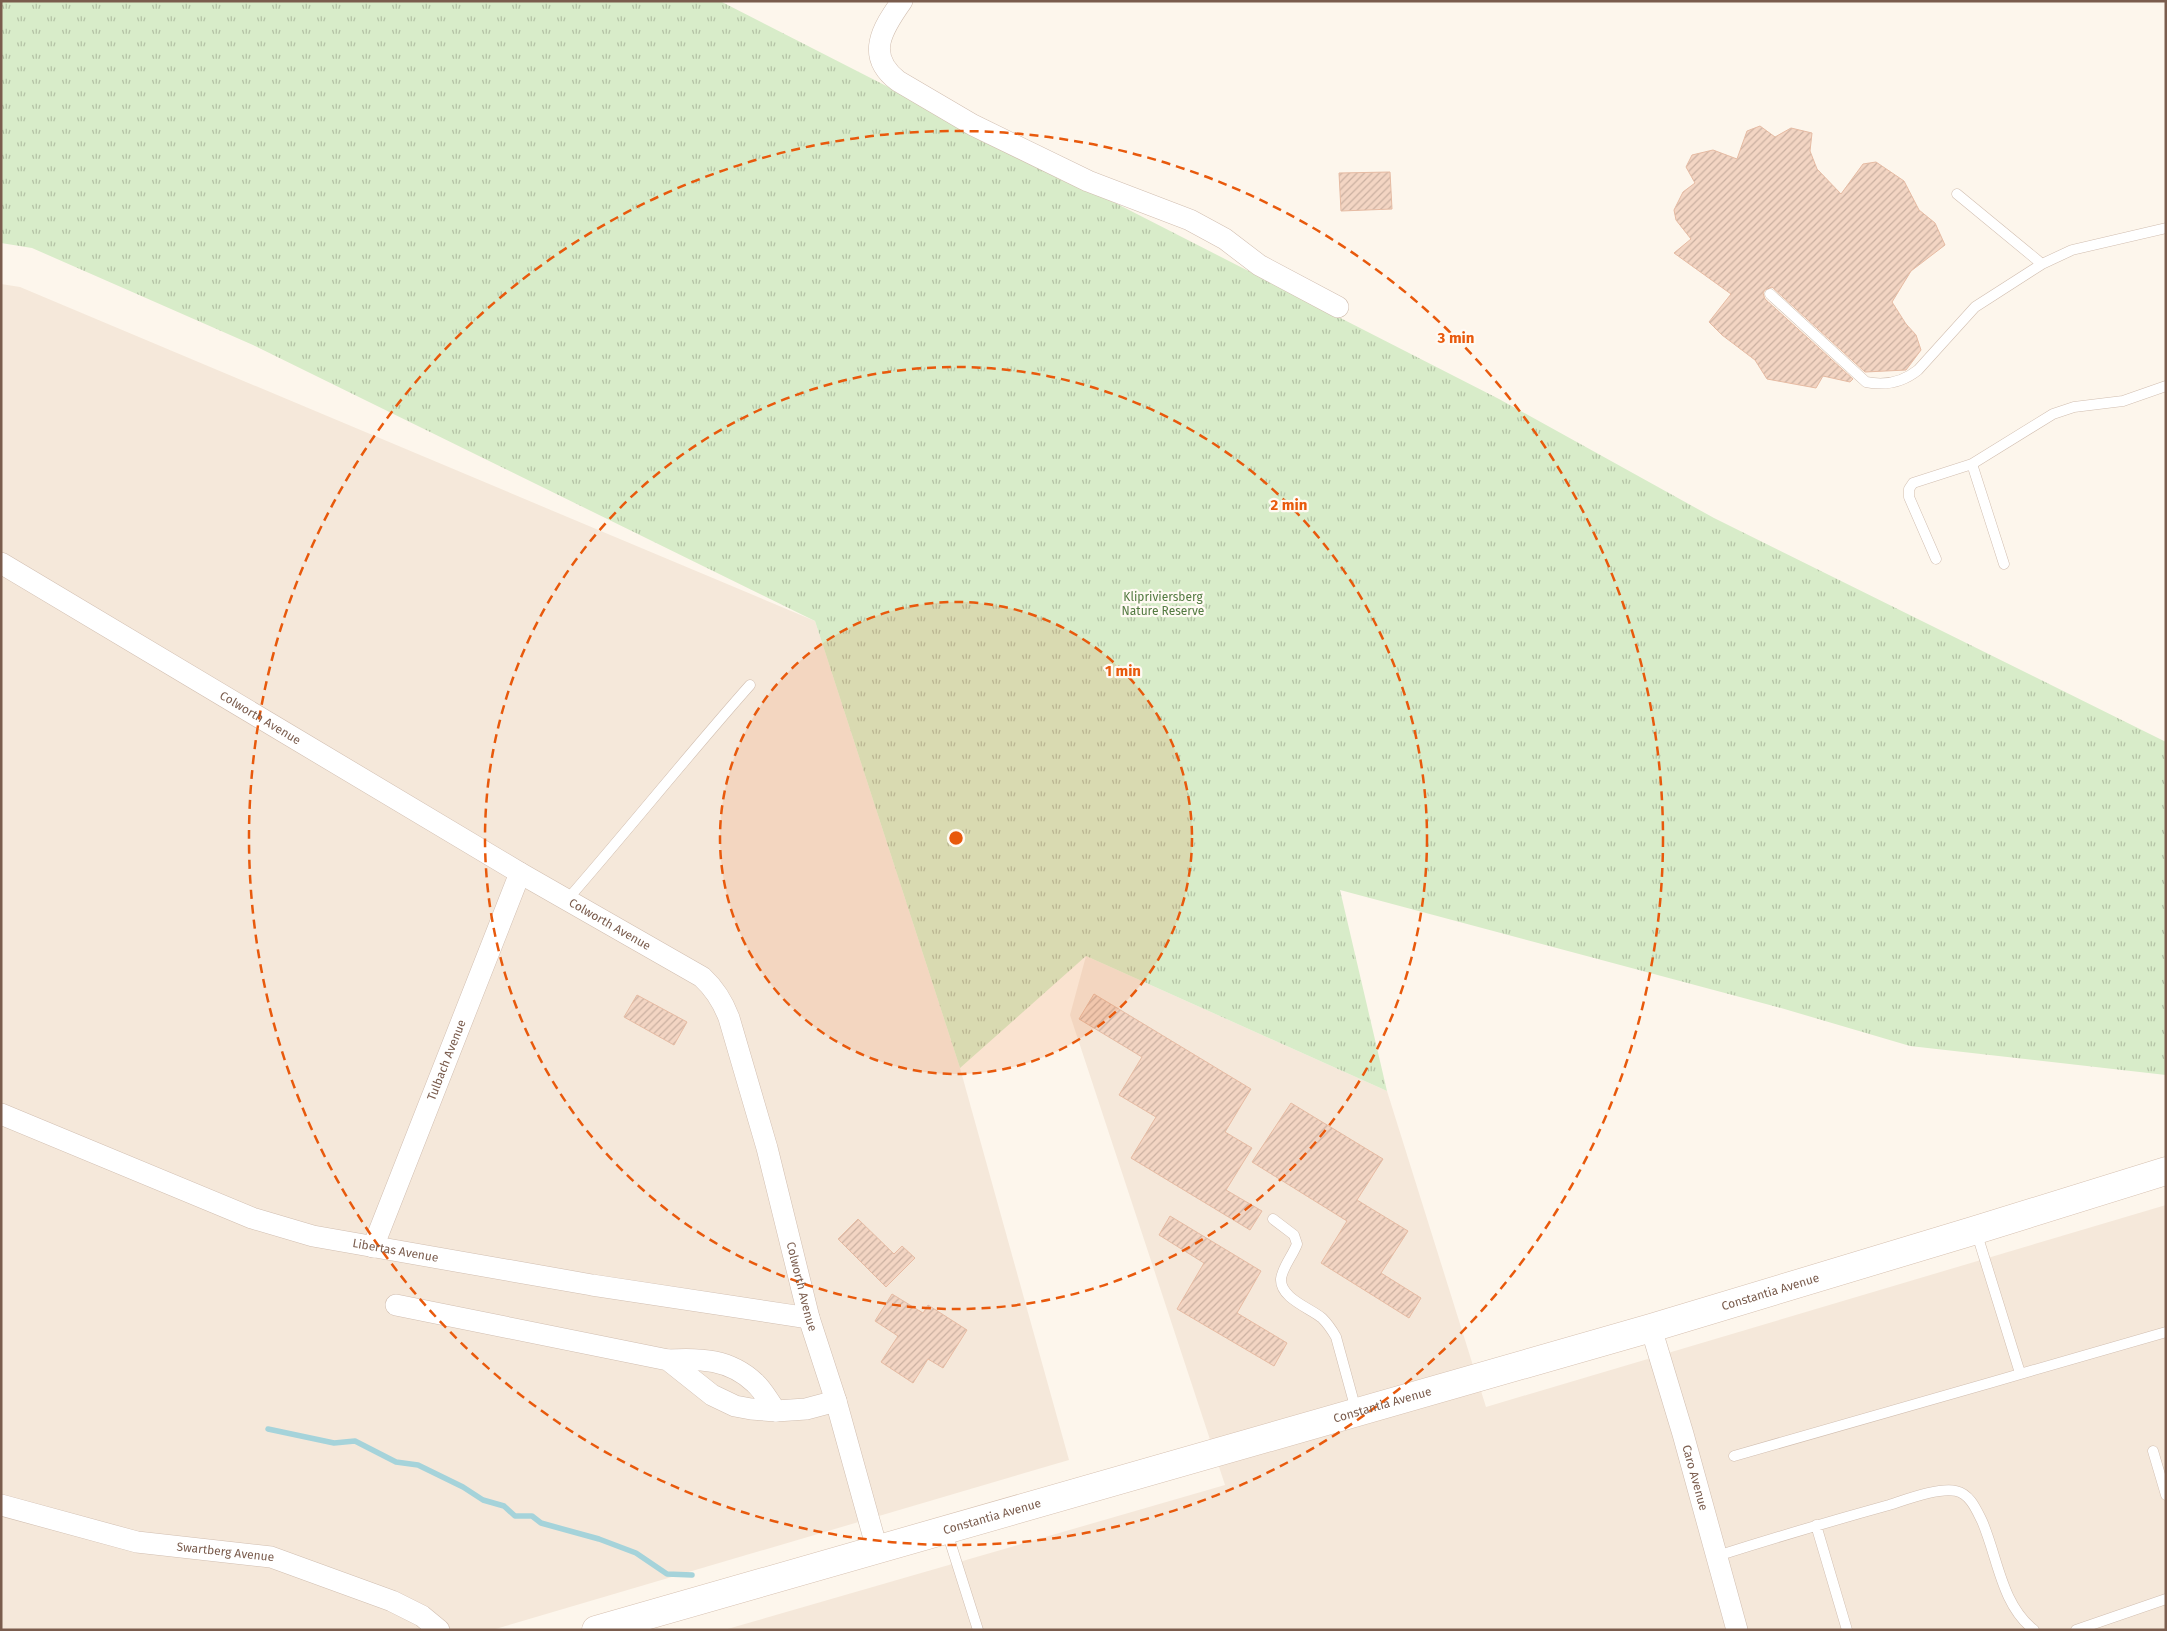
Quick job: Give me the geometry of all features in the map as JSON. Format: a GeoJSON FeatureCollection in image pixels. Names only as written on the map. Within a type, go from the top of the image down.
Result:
{"type":"FeatureCollection","features":[{"type":"Feature","properties":{"kind":"street"},"geometry":{"type":"LineString","coordinates":[[902,1],[884,31],[879,49],[880,60],[886,72],[898,81],[973,125],[1088,181],[1190,220],[1225,239],[1259,265],[1338,307]]}},
{"type":"Feature","properties":{"kind":"street","name":"Colworth Avenue"},"geometry":{"type":"LineString","coordinates":[[1,562],[520,873],[702,977],[712,987],[726,1008],[767,1148],[809,1318],[836,1401],[877,1548]]}},
{"type":"Feature","properties":{"kind":"street","name":"Tulbach Avenue"},"geometry":{"type":"LineString","coordinates":[[373,1246],[520,873]]}},
{"type":"Feature","properties":{"kind":"street","name":"Libertas Avenue"},"geometry":{"type":"LineString","coordinates":[[1,1114],[252,1218],[313,1236],[592,1285],[809,1318]]}},
{"type":"Feature","properties":{"kind":"street","name":"Constantia Avenue"},"geometry":{"type":"LineString","coordinates":[[596,1630],[662,1621],[877,1548],[1651,1328],[2166,1171]]}},
{"type":"Feature","properties":{"kind":"street"},"geometry":{"type":"LineString","coordinates":[[396,1305],[668,1360],[697,1358],[718,1362],[739,1371],[756,1384],[776,1411]]}},
{"type":"Feature","properties":{"kind":"street","name":"Caro Avenue"},"geometry":{"type":"LineString","coordinates":[[1651,1328],[1683,1434],[1737,1630]]}},
{"type":"Feature","properties":{"kind":"street"},"geometry":{"type":"LineString","coordinates":[[668,1360],[712,1395],[735,1406],[776,1411],[806,1409],[836,1401]]}},
{"type":"Feature","properties":{"kind":"street","name":"Swartberg Avenue"},"geometry":{"type":"LineString","coordinates":[[1,1505],[137,1542],[271,1558],[392,1601],[422,1616],[440,1630]]}},
{"type":"Feature","properties":{"kind":"lane"},"geometry":{"type":"LineString","coordinates":[[1957,194],[2042,264]]}},
{"type":"Feature","properties":{"kind":"lane"},"geometry":{"type":"LineString","coordinates":[[1770,294],[1866,382],[1877,384],[1899,381],[1908,378],[1918,370],[1975,307],[2042,264],[2072,250],[2166,228]]}},
{"type":"Feature","properties":{"kind":"lane"},"geometry":{"type":"LineString","coordinates":[[1936,559],[1909,497],[1909,489],[1913,484],[1972,464],[2066,408],[2123,401],[2166,386]]}},
{"type":"Feature","properties":{"kind":"lane"},"geometry":{"type":"LineString","coordinates":[[1972,464],[2004,564]]}},
{"type":"Feature","properties":{"kind":"lane"},"geometry":{"type":"LineString","coordinates":[[567,900],[750,685]]}},
{"type":"Feature","properties":{"kind":"lane"},"geometry":{"type":"LineString","coordinates":[[1273,1219],[1294,1235],[1297,1244],[1281,1277],[1282,1287],[1287,1293],[1322,1318],[1331,1328],[1336,1337],[1356,1411]]}},
{"type":"Feature","properties":{"kind":"lane"},"geometry":{"type":"LineString","coordinates":[[1976,1230],[2020,1373]]}},
{"type":"Feature","properties":{"kind":"lane"},"geometry":{"type":"LineString","coordinates":[[1734,1456],[1894,1412],[2020,1373],[2166,1332]]}},
{"type":"Feature","properties":{"kind":"lane"},"geometry":{"type":"LineString","coordinates":[[2154,1451],[2166,1495]]}},
{"type":"Feature","properties":{"kind":"lane"},"geometry":{"type":"LineString","coordinates":[[1717,1556],[1816,1525],[1949,1490],[1961,1493],[1973,1504],[2014,1609],[2034,1630]]}},
{"type":"Feature","properties":{"kind":"lane"},"geometry":{"type":"LineString","coordinates":[[1816,1525],[1847,1630]]}},
{"type":"Feature","properties":{"kind":"lane"},"geometry":{"type":"LineString","coordinates":[[946,1528],[978,1630]]}},
{"type":"Feature","properties":{"kind":"lane"},"geometry":{"type":"LineString","coordinates":[[2076,1630],[2166,1600]]}},
{"type":"Feature","properties":{"kind":"shaded area"},"geometry":{"type":"Polygon","coordinates":[[[1,284],[20,287],[815,621],[960,1068],[1069,1460],[492,1630],[1,1630],[1,284]]]}},
{"type":"Feature","properties":{"kind":"shaded area"},"geometry":{"type":"Polygon","coordinates":[[[1086,956],[1387,1091],[1486,1407],[2166,1205],[2166,1630],[724,1630],[1225,1485],[1070,1015],[1086,956]]]}},
{"type":"Feature","properties":{"kind":"green space","name":"Klipriviersberg Nature Reserve"},"geometry":{"type":"Polygon","coordinates":[[[1,1],[720,1],[1499,399],[1714,518],[2166,742],[2166,1075],[1910,1046],[1781,1008],[1340,890],[1387,1091],[1086,956],[960,1068],[815,621],[253,345],[32,248],[1,243],[1,1]]]}},
{"type":"Feature","properties":{"kind":"building"},"geometry":{"type":"Polygon","coordinates":[[[1760,126],[1775,137],[1791,128],[1812,133],[1810,151],[1817,169],[1841,194],[1863,164],[1876,162],[1904,181],[1919,210],[1935,223],[1945,245],[1911,271],[1892,302],[1906,324],[1916,335],[1921,350],[1906,370],[1865,372],[1772,287],[1763,293],[1765,299],[1853,379],[1850,382],[1823,376],[1816,388],[1767,379],[1755,360],[1722,335],[1709,322],[1731,294],[1674,253],[1691,239],[1676,220],[1674,210],[1683,192],[1695,183],[1686,167],[1692,155],[1713,150],[1737,159],[1747,131],[1760,126]]]}},
{"type":"Feature","properties":{"kind":"building"},"geometry":{"type":"Polygon","coordinates":[[[1390,172],[1392,209],[1341,211],[1339,173],[1390,172]]]}},
{"type":"Feature","properties":{"kind":"building"},"geometry":{"type":"Polygon","coordinates":[[[1094,994],[1251,1089],[1225,1132],[1252,1148],[1226,1190],[1262,1211],[1250,1230],[1131,1158],[1156,1117],[1119,1095],[1142,1057],[1079,1019],[1094,994]]]}},
{"type":"Feature","properties":{"kind":"building"},"geometry":{"type":"Polygon","coordinates":[[[637,995],[687,1022],[674,1045],[624,1017],[637,995]]]}},
{"type":"Feature","properties":{"kind":"building"},"geometry":{"type":"Polygon","coordinates":[[[1291,1103],[1383,1159],[1357,1200],[1408,1231],[1381,1273],[1421,1298],[1409,1318],[1321,1263],[1347,1221],[1252,1162],[1291,1103]]]}},
{"type":"Feature","properties":{"kind":"building"},"geometry":{"type":"Polygon","coordinates":[[[1170,1216],[1261,1271],[1237,1313],[1287,1343],[1274,1366],[1177,1309],[1204,1263],[1159,1235],[1170,1216]]]}},
{"type":"Feature","properties":{"kind":"building"},"geometry":{"type":"Polygon","coordinates":[[[858,1219],[894,1254],[902,1246],[915,1258],[886,1287],[838,1239],[858,1219]]]}},
{"type":"Feature","properties":{"kind":"building"},"geometry":{"type":"Polygon","coordinates":[[[892,1294],[923,1313],[928,1305],[967,1330],[943,1368],[928,1359],[913,1383],[881,1362],[898,1336],[875,1321],[892,1294]]]}},
{"type":"Feature","properties":{"kind":"waterway"},"geometry":{"type":"LineString","coordinates":[[268,1429],[334,1443],[355,1441],[396,1462],[418,1465],[463,1487],[483,1500],[504,1506],[515,1516],[532,1516],[541,1523],[599,1539],[636,1553],[667,1574],[692,1575]]}}]}
